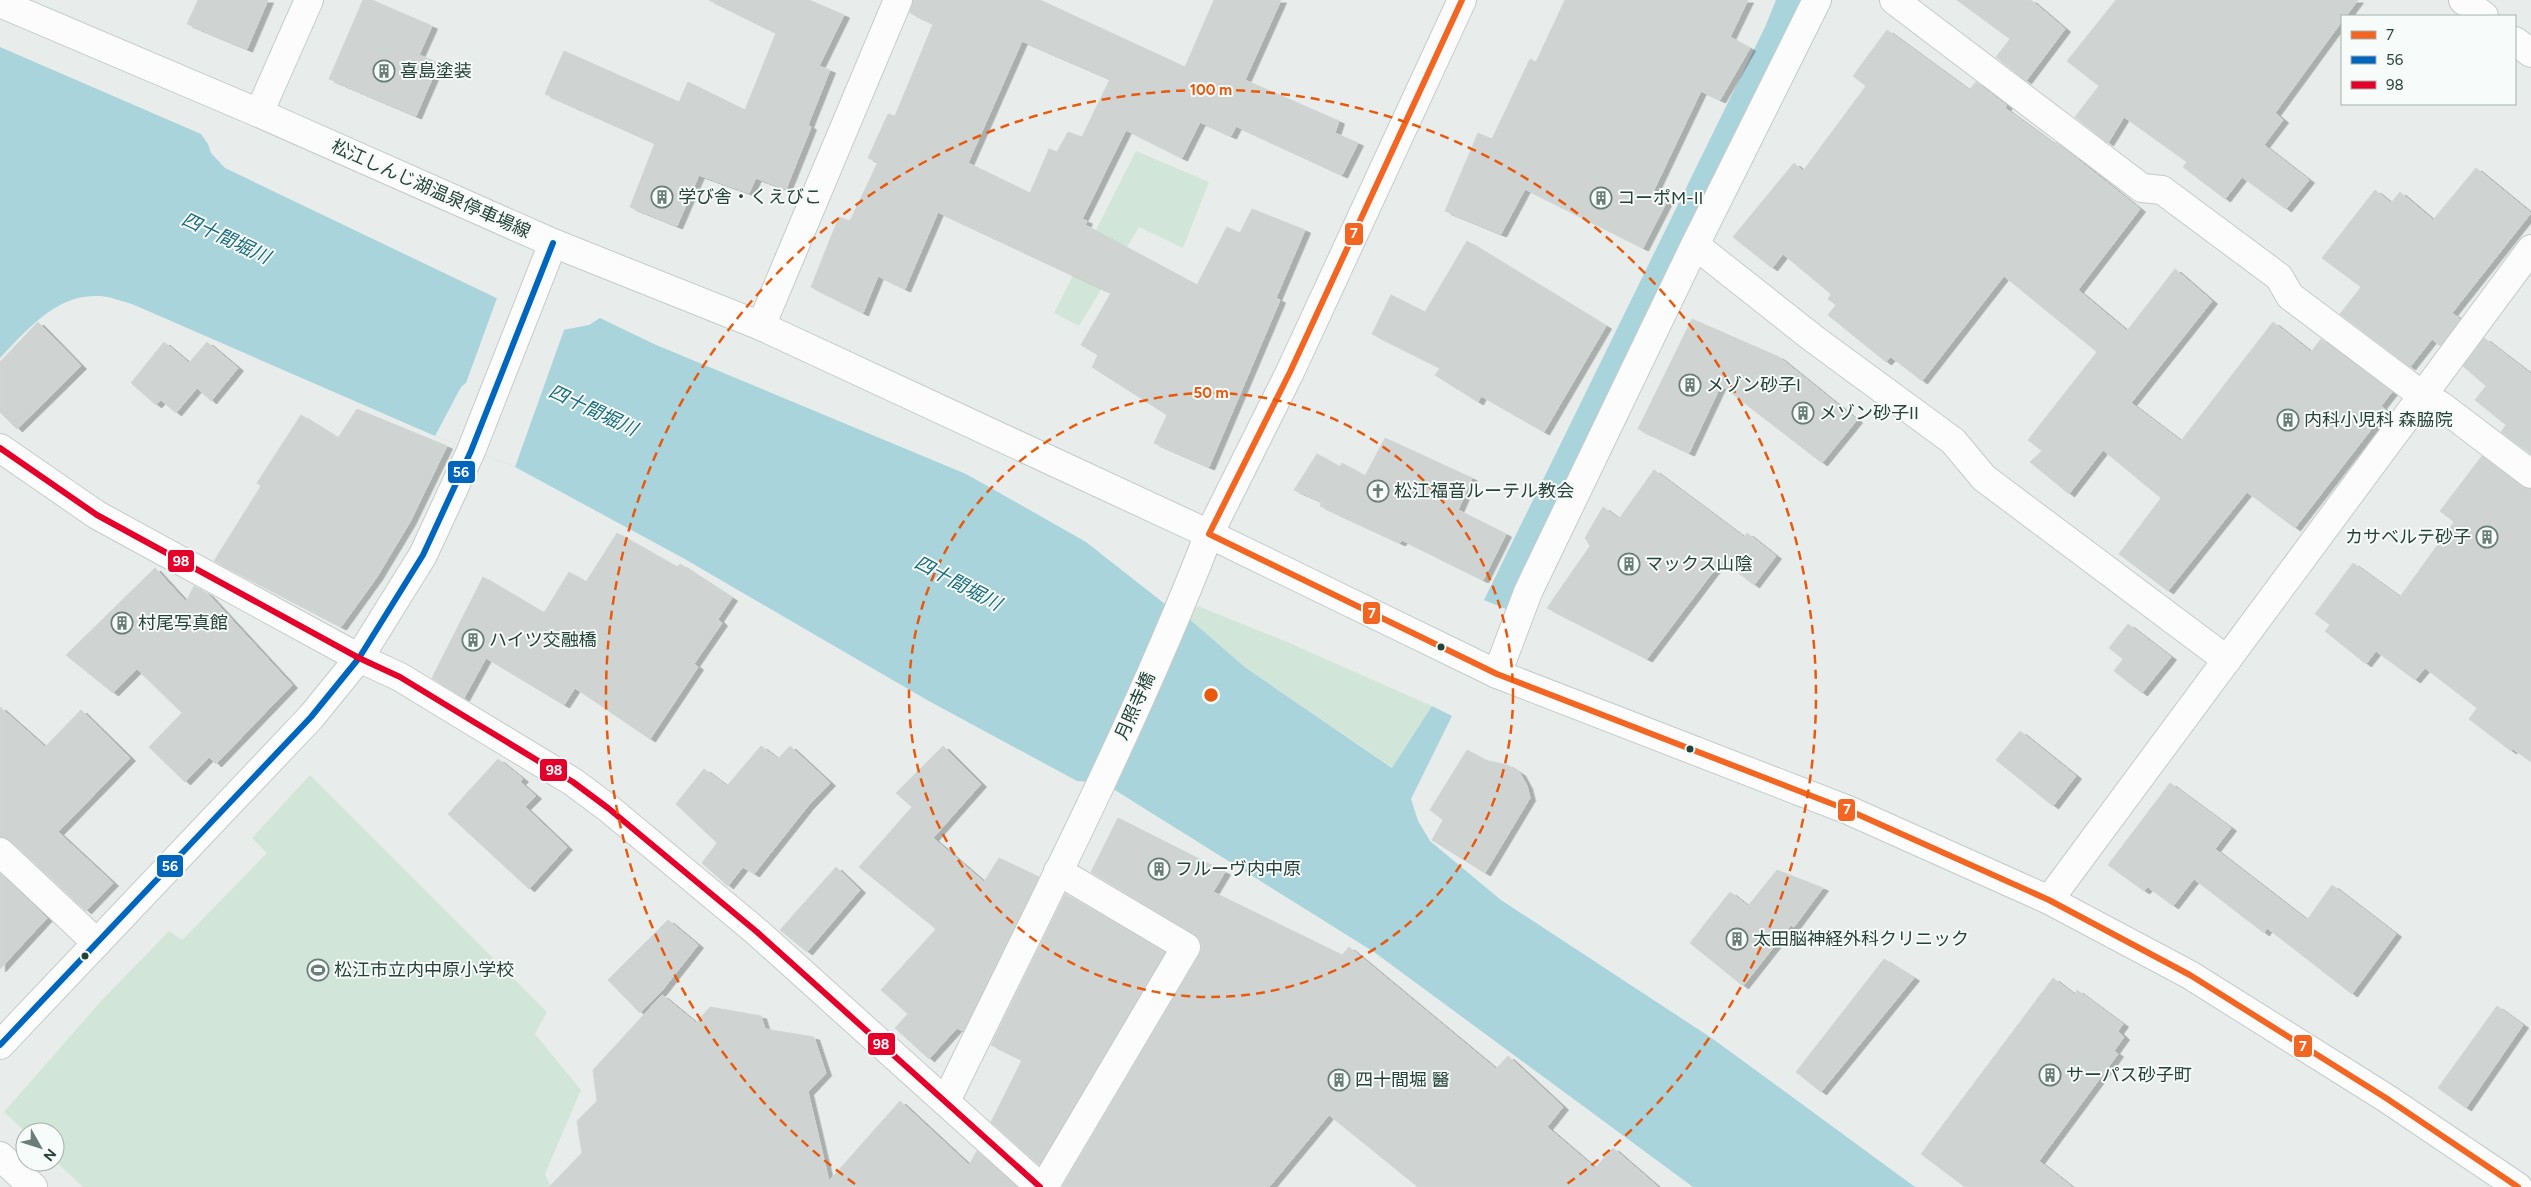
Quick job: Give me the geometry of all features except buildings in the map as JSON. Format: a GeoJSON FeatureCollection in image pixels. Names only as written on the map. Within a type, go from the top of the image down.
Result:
{"type":"FeatureCollection","features":[{"type":"Feature","properties":{"kind":"street"},"geometry":{"type":"LineString","coordinates":[[259,113],[309,0]]}},
{"type":"Feature","properties":{"kind":"street"},"geometry":{"type":"LineString","coordinates":[[760,326],[898,0]]}},
{"type":"Feature","properties":{"kind":"street","name":"月照寺橋"},"geometry":{"type":"LineString","coordinates":[[946,1101],[1089,808],[1182,604],[1209,534],[1290,372],[1462,0]]}},
{"type":"Feature","properties":{"kind":"street"},"geometry":{"type":"LineString","coordinates":[[1497,674],[1528,592],[1695,245],[1817,0]]}},
{"type":"Feature","properties":{"kind":"street"},"geometry":{"type":"LineString","coordinates":[[1894,0],[2142,188],[2162,190],[2271,271],[2279,277],[2290,296],[2531,474]]}},
{"type":"Feature","properties":{"kind":"street"},"geometry":{"type":"LineString","coordinates":[[2463,0],[2483,15]]}},
{"type":"Feature","properties":{"kind":"street","name":"松江しんじ湖温泉停車場線"},"geometry":{"type":"LineString","coordinates":[[0,3],[259,113],[553,243],[471,451],[423,555],[359,658],[311,717],[0,1046]]}},
{"type":"Feature","properties":{"kind":"street"},"geometry":{"type":"LineString","coordinates":[[2516,41],[2531,53]]}},
{"type":"Feature","properties":{"kind":"street"},"geometry":{"type":"LineString","coordinates":[[553,243],[760,326],[1209,534],[1497,674],[1848,810],[2049,900],[2190,975],[2386,1098],[2518,1187]]}},
{"type":"Feature","properties":{"kind":"street"},"geometry":{"type":"LineString","coordinates":[[1695,245],[1814,339],[1953,441],[1984,478],[2227,660]]}},
{"type":"Feature","properties":{"kind":"street"},"geometry":{"type":"LineString","coordinates":[[2049,900],[2423,396],[2522,277],[2531,249]]}},
{"type":"Feature","properties":{"kind":"street"},"geometry":{"type":"LineString","coordinates":[[0,448],[97,516],[359,658],[400,678],[573,782],[608,808],[756,932],[1042,1187],[1186,947],[1058,871]]}},
{"type":"Feature","properties":{"kind":"street"},"geometry":{"type":"LineString","coordinates":[[0,852],[97,943]]}},
{"type":"Feature","properties":{"kind":"street"},"geometry":{"type":"LineString","coordinates":[[0,1156],[33,1187]]}},
{"type":"Feature","properties":{"kind":"green space"},"geometry":{"type":"Polygon","coordinates":[[[1136,151],[1209,182],[1183,248],[1139,227],[1079,326],[1054,313],[1136,151]]]}},
{"type":"Feature","properties":{"kind":"green space"},"geometry":{"type":"Polygon","coordinates":[[[1198,606],[1287,642],[1432,706],[1393,768],[1246,668],[1187,617],[1198,606]]]}},
{"type":"Feature","properties":{"kind":"green space","name":"松江市立内中原小学校"},"geometry":{"type":"Polygon","coordinates":[[[310,775],[547,1012],[535,1034],[581,1090],[545,1174],[551,1187],[83,1187],[65,1170],[65,1122],[15,1122],[4,1112],[102,1000],[169,931],[182,940],[267,853],[252,838],[310,775]]]}},
{"type":"Feature","properties":{"kind":"water"},"geometry":{"type":"Polygon","coordinates":[[[1776,0],[1803,0],[1746,117],[1678,248],[1506,609],[1484,600],[1765,27],[1776,0]]]}},
{"type":"Feature","properties":{"kind":"water","name":"四十間堀川"},"geometry":{"type":"Polygon","coordinates":[[[0,47],[201,134],[208,144],[211,153],[225,168],[563,330],[589,325],[600,318],[654,344],[966,474],[1086,542],[1170,608],[1187,617],[1246,668],[1392,768],[1432,706],[1452,716],[1411,799],[1418,821],[1430,841],[1501,900],[1713,1039],[1915,1187],[1693,1187],[1374,952],[1110,787],[1077,781],[927,700],[683,558],[515,467],[435,436],[132,304],[106,297],[83,297],[55,308],[31,326],[0,358],[0,47]]]}},
{"type":"Feature","properties":{"kind":"pier"},"geometry":{"type":"Polygon","coordinates":[[[497,298],[564,330],[515,467],[435,436],[461,387],[466,383],[497,298]]]}},
{"type":"Feature","properties":{"kind":"transit line","name":"7"},"geometry":{"type":"LineString","coordinates":[[1462,0],[1290,372],[1209,534],[1497,674],[1848,810],[2049,900],[2190,975],[2386,1098],[2518,1187]]}},
{"type":"Feature","properties":{"kind":"transit line","name":"56"},"geometry":{"type":"LineString","coordinates":[[0,1045],[311,717],[359,658],[423,555],[471,451],[553,243]]}},
{"type":"Feature","properties":{"kind":"transit line","name":"98"},"geometry":{"type":"LineString","coordinates":[[0,448],[97,515],[359,658],[400,677],[573,782],[608,808],[757,932],[1040,1187]]}},
{"type":"Feature","properties":{"kind":"place","name":"喜島塗装"},"geometry":{"type":"Point","coordinates":[384,71]}},
{"type":"Feature","properties":{"kind":"place","name":"学び舎・くえびこ"},"geometry":{"type":"Point","coordinates":[662,197]}},
{"type":"Feature","properties":{"kind":"place","name":"コーポM-II"},"geometry":{"type":"Point","coordinates":[1601,198]}},
{"type":"Feature","properties":{"kind":"place","name":"メゾン砂子I"},"geometry":{"type":"Point","coordinates":[1690,385]}},
{"type":"Feature","properties":{"kind":"place","name":"メゾン砂子II"},"geometry":{"type":"Point","coordinates":[1803,413]}},
{"type":"Feature","properties":{"kind":"place","name":"内科小児科 森脇院"},"geometry":{"type":"Point","coordinates":[2288,420]}},
{"type":"Feature","properties":{"kind":"place","name":"松江福音ルーテル教会"},"geometry":{"type":"Point","coordinates":[1378,491]}},
{"type":"Feature","properties":{"kind":"place","name":"カサベルテ砂子"},"geometry":{"type":"Point","coordinates":[2487,537]}},
{"type":"Feature","properties":{"kind":"place","name":"マックス山陰"},"geometry":{"type":"Point","coordinates":[1629,564]}},
{"type":"Feature","properties":{"kind":"place","name":"村尾写真館"},"geometry":{"type":"Point","coordinates":[122,623]}},
{"type":"Feature","properties":{"kind":"place","name":"ハイツ交融橋"},"geometry":{"type":"Point","coordinates":[473,640]}},
{"type":"Feature","properties":{"kind":"place","name":"フルーヴ内中原"},"geometry":{"type":"Point","coordinates":[1159,869]}},
{"type":"Feature","properties":{"kind":"place","name":"太田脳神経外科クリニック"},"geometry":{"type":"Point","coordinates":[1737,939]}},
{"type":"Feature","properties":{"kind":"place","name":"松江市立内中原小学校"},"geometry":{"type":"Point","coordinates":[318,970]}},
{"type":"Feature","properties":{"kind":"place","name":"サーパス砂子町"},"geometry":{"type":"Point","coordinates":[2050,1075]}},
{"type":"Feature","properties":{"kind":"place","name":"四十間堀 醫"},"geometry":{"type":"Point","coordinates":[1339,1080]}}]}
